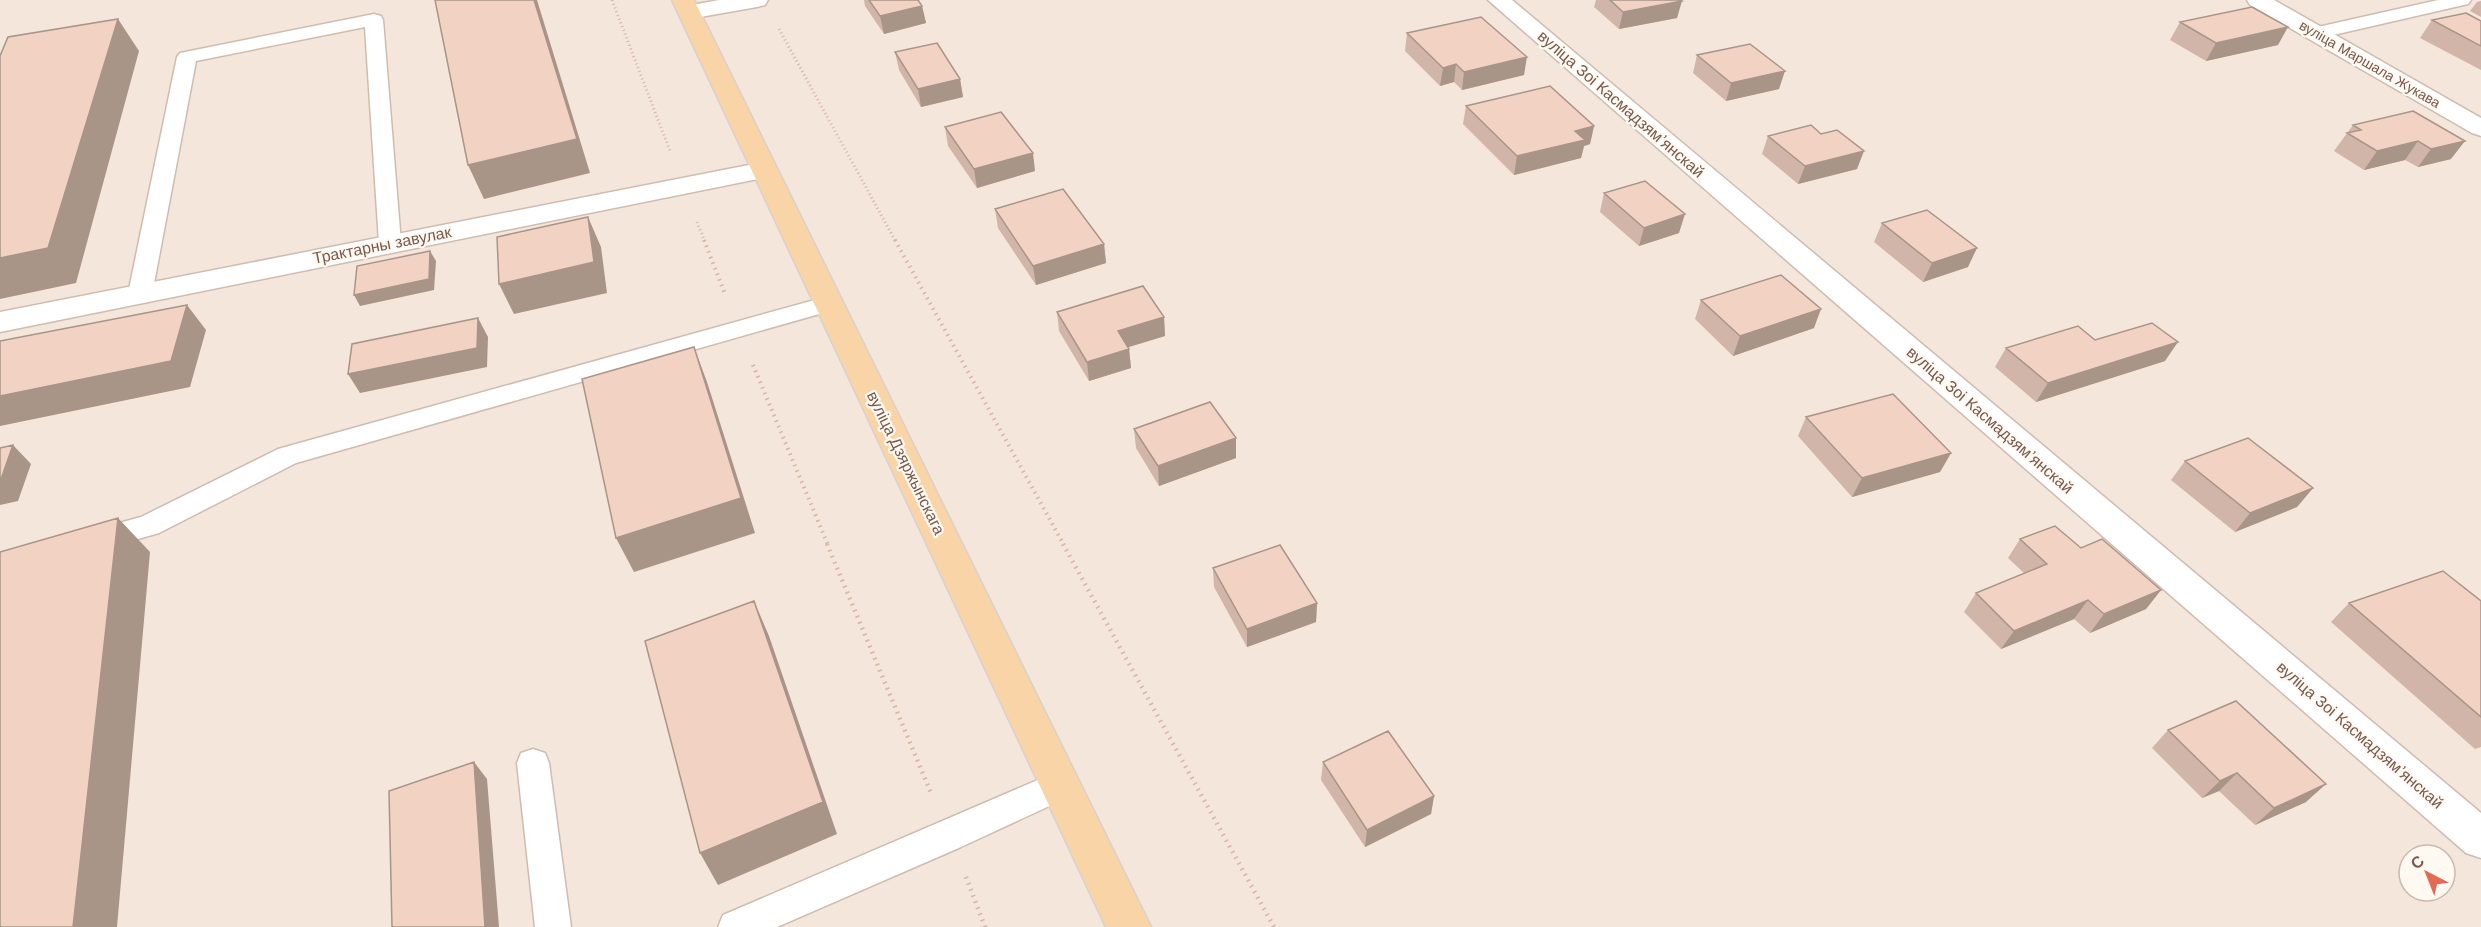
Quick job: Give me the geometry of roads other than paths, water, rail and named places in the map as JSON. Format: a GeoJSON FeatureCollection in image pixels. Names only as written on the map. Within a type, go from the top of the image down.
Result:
{"type":"FeatureCollection","features":[{"type":"Feature","properties":{"kind":"main road","name":"вуліца Дзяржынскага"},"geometry":{"type":"LineString","coordinates":[[686,6],[1129,927]]}},
{"type":"Feature","properties":{"kind":"street"},"geometry":{"type":"LineString","coordinates":[[686,6],[757,0]]}},
{"type":"Feature","properties":{"kind":"street","name":"вуліца Зоі Касмадзямʼянскай"},"geometry":{"type":"LineString","coordinates":[[1499,0],[2481,839]]}},
{"type":"Feature","properties":{"kind":"street","name":"вуліца Маршала Жукава"},"geometry":{"type":"LineString","coordinates":[[2258,0],[2481,128]]}},
{"type":"Feature","properties":{"kind":"street","name":"Трактарны завулак"},"geometry":{"type":"LineString","coordinates":[[0,322],[764,170]]}},
{"type":"Feature","properties":{"kind":"lane"},"geometry":{"type":"LineString","coordinates":[[2316,33],[2462,0]]}},
{"type":"Feature","properties":{"kind":"lane"},"geometry":{"type":"LineString","coordinates":[[140,294],[187,57],[374,20],[390,243]]}},
{"type":"Feature","properties":{"kind":"lane"},"geometry":{"type":"LineString","coordinates":[[69,548],[149,526],[287,456],[829,304]]}},
{"type":"Feature","properties":{"kind":"lane"},"geometry":{"type":"LineString","coordinates":[[533,764],[553,927]]}},
{"type":"Feature","properties":{"kind":"lane"},"geometry":{"type":"LineString","coordinates":[[736,927],[949,836],[1060,785]]}}]}
